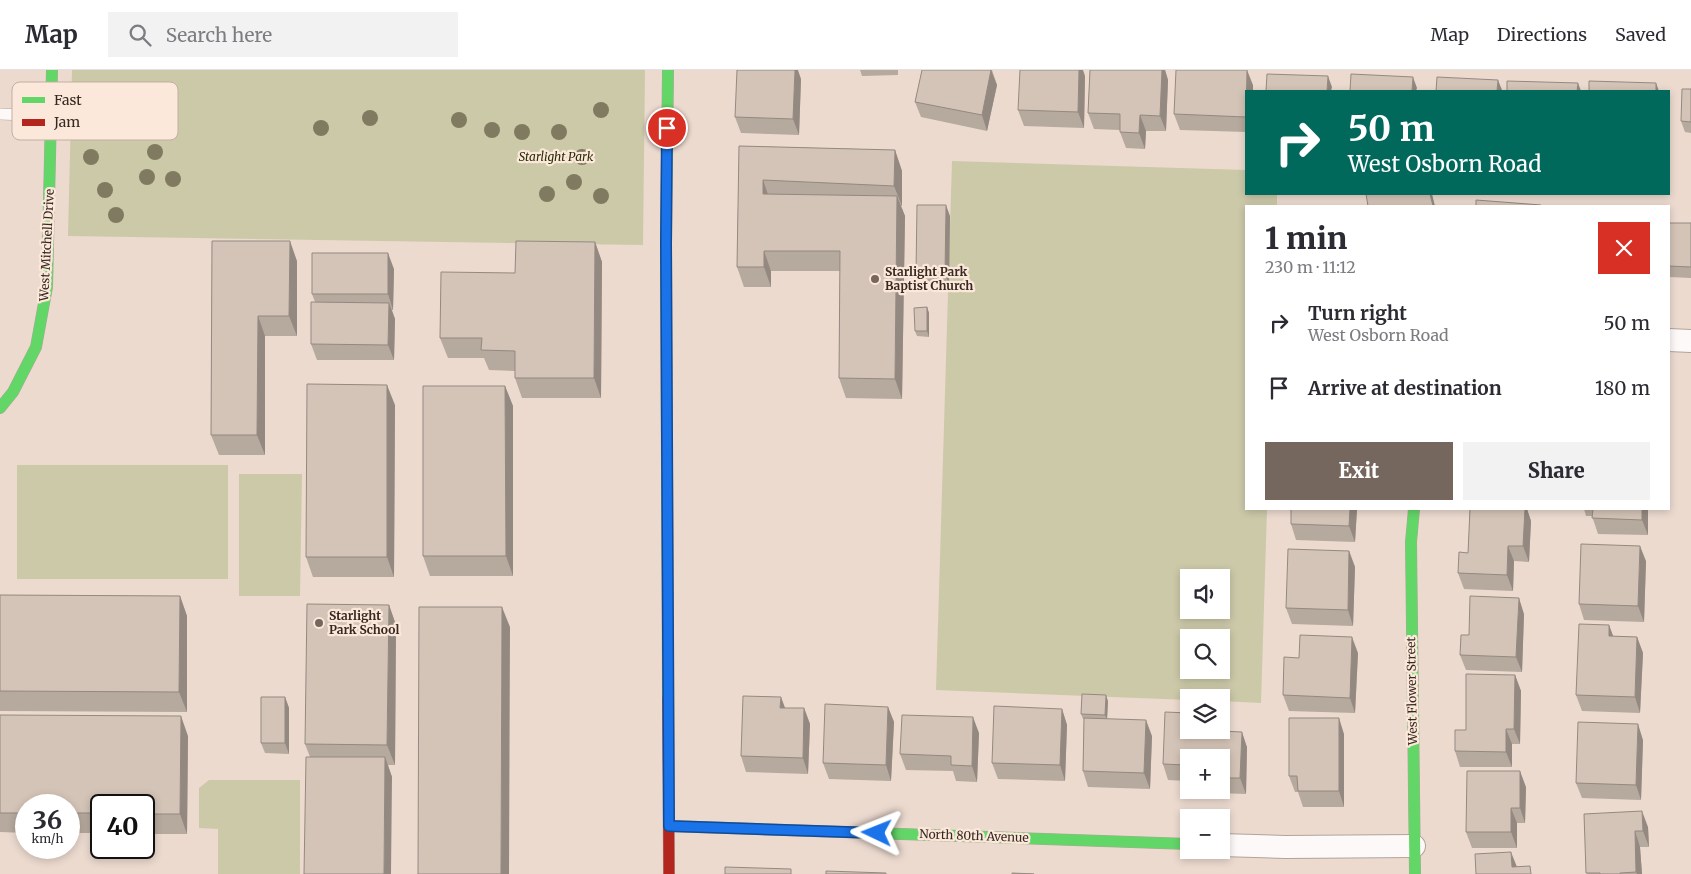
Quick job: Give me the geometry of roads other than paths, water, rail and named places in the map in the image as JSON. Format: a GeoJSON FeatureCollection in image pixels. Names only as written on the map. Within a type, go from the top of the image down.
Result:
{"type":"FeatureCollection","features":[{"type":"Feature","properties":{"kind":"street"},"geometry":{"type":"LineString","coordinates":[[668,70],[666,253],[669,874]]}},
{"type":"Feature","properties":{"kind":"street","name":"West Mitchell Drive"},"geometry":{"type":"LineString","coordinates":[[0,408],[13,392],[36,347],[47,287],[50,140]]}},
{"type":"Feature","properties":{"kind":"street"},"geometry":{"type":"LineString","coordinates":[[1670,340],[1691,341]]}},
{"type":"Feature","properties":{"kind":"street","name":"West Flower Street"},"geometry":{"type":"LineString","coordinates":[[1414,510],[1411,542],[1415,874]]}},
{"type":"Feature","properties":{"kind":"street","name":"North 80th Avenue"},"geometry":{"type":"LineString","coordinates":[[669,826],[1180,844]]}},
{"type":"Feature","properties":{"kind":"street"},"geometry":{"type":"LineString","coordinates":[[1230,845],[1285,848],[1414,846]]}},
{"type":"Feature","properties":{"kind":"place","name":"Starlight Park Baptist Church"},"geometry":{"type":"Point","coordinates":[875,279]}},
{"type":"Feature","properties":{"kind":"place","name":"Starlight Park School"},"geometry":{"type":"Point","coordinates":[319,623]}},
{"type":"Feature","properties":{"kind":"park label","name":"Starlight Park"},"geometry":{"type":"Point","coordinates":[556,157]}}]}
